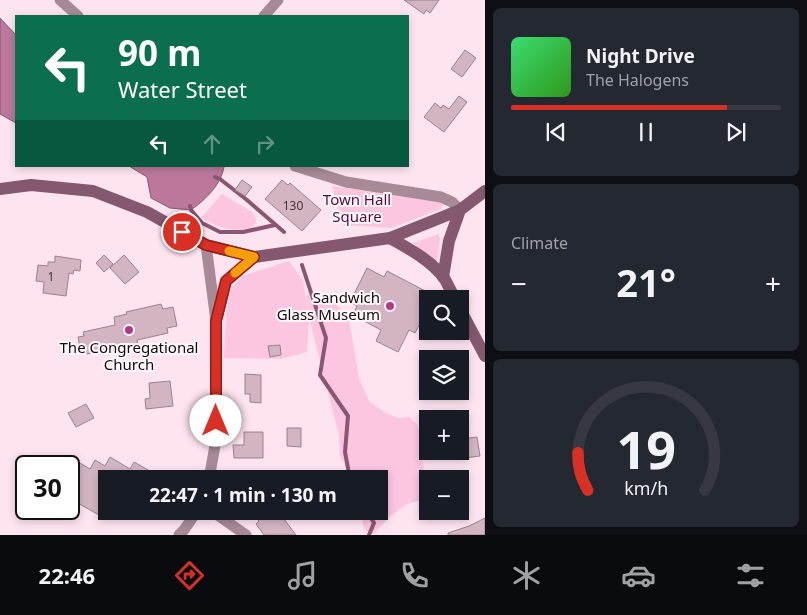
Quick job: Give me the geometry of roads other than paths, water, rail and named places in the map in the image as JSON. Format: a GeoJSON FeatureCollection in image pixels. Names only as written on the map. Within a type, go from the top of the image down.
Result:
{"type":"FeatureCollection","features":[{"type":"Feature","properties":{"kind":"main road"},"geometry":{"type":"LineString","coordinates":[[0,190],[31,185],[93,191],[147,212],[206,245],[254,257],[390,238],[460,210],[484,191]]}},
{"type":"Feature","properties":{"kind":"main road"},"geometry":{"type":"LineString","coordinates":[[443,277],[449,241],[460,210]]}},
{"type":"Feature","properties":{"kind":"main road"},"geometry":{"type":"LineString","coordinates":[[390,238],[421,257],[443,277],[450,290]]}},
{"type":"Feature","properties":{"kind":"main road"},"geometry":{"type":"LineString","coordinates":[[469,327],[484,356]]}},
{"type":"Feature","properties":{"kind":"street"},"geometry":{"type":"LineString","coordinates":[[60,0],[77,15]]}},
{"type":"Feature","properties":{"kind":"street"},"geometry":{"type":"LineString","coordinates":[[265,15],[278,0]]}},
{"type":"Feature","properties":{"kind":"street"},"geometry":{"type":"LineString","coordinates":[[297,167],[346,182],[441,197],[452,202],[460,210]]}},
{"type":"Feature","properties":{"kind":"street"},"geometry":{"type":"LineString","coordinates":[[206,245],[216,321],[216,440],[211,470]]}},
{"type":"Feature","properties":{"kind":"street"},"geometry":{"type":"LineString","coordinates":[[216,321],[226,281],[254,257]]}},
{"type":"Feature","properties":{"kind":"street"},"geometry":{"type":"LineString","coordinates":[[179,535],[190,520]]}},
{"type":"Feature","properties":{"kind":"street"},"geometry":{"type":"LineString","coordinates":[[225,520],[246,535]]}},
{"type":"Feature","properties":{"kind":"waterway"},"geometry":{"type":"LineString","coordinates":[[215,177],[247,200],[284,232]]}},
{"type":"Feature","properties":{"kind":"waterway"},"geometry":{"type":"LineString","coordinates":[[190,206],[202,223],[220,232],[243,232],[275,225]]}},
{"type":"Feature","properties":{"kind":"waterway"},"geometry":{"type":"LineString","coordinates":[[302,265],[326,338],[320,375],[348,416],[345,452],[348,470]]}},
{"type":"Feature","properties":{"kind":"waterway"},"geometry":{"type":"LineString","coordinates":[[369,535],[374,523],[372,520]]}},
{"type":"Feature","properties":{"kind":"place","name":"Sandwich Glass Museum"},"geometry":{"type":"Point","coordinates":[390,306]}},
{"type":"Feature","properties":{"kind":"place","name":"The Congregational Church"},"geometry":{"type":"Point","coordinates":[129,330]}},
{"type":"Feature","properties":{"kind":"park label","name":"Town Hall Square"},"geometry":{"type":"Point","coordinates":[357,208]}}]}
